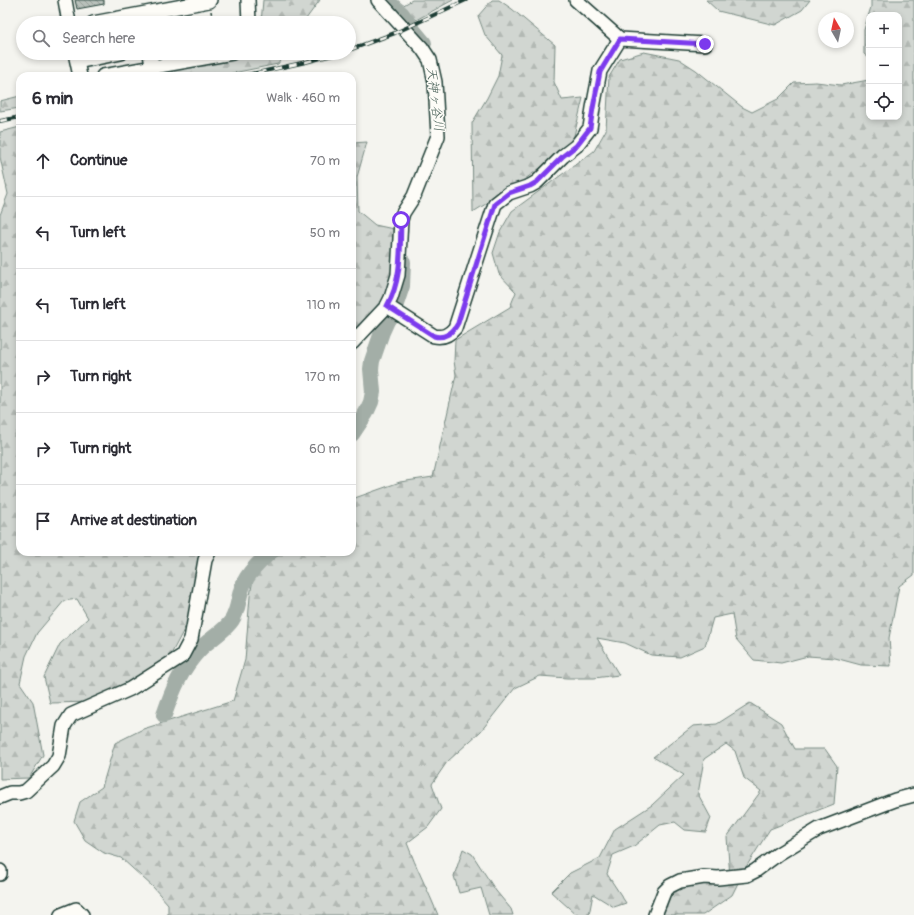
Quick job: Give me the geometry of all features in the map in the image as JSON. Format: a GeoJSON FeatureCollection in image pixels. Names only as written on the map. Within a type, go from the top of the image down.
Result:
{"type":"FeatureCollection","features":[{"type":"Feature","properties":{"kind":"street"},"geometry":{"type":"LineString","coordinates":[[65,0],[68,16]]}},
{"type":"Feature","properties":{"kind":"street"},"geometry":{"type":"LineString","coordinates":[[154,16],[210,0]]}},
{"type":"Feature","properties":{"kind":"street"},"geometry":{"type":"LineString","coordinates":[[248,0],[249,16]]}},
{"type":"Feature","properties":{"kind":"street"},"geometry":{"type":"LineString","coordinates":[[356,339],[372,321],[391,309],[398,275],[401,220],[403,213],[414,196],[438,136],[435,82],[430,60],[422,48],[378,0]]}},
{"type":"Feature","properties":{"kind":"street"},"geometry":{"type":"LineString","coordinates":[[576,0],[620,39],[705,44]]}},
{"type":"Feature","properties":{"kind":"street"},"geometry":{"type":"LineString","coordinates":[[391,309],[434,336],[444,336],[455,328],[495,204],[509,193],[537,182],[563,156],[576,146],[590,128],[600,72],[620,39]]}},
{"type":"Feature","properties":{"kind":"street"},"geometry":{"type":"LineString","coordinates":[[77,60],[79,72]]}},
{"type":"Feature","properties":{"kind":"street"},"geometry":{"type":"LineString","coordinates":[[151,60],[152,67]]}},
{"type":"Feature","properties":{"kind":"street"},"geometry":{"type":"LineString","coordinates":[[125,72],[192,60]]}},
{"type":"Feature","properties":{"kind":"street"},"geometry":{"type":"LineString","coordinates":[[0,797],[10,793],[19,794],[26,791],[53,766],[59,756],[64,726],[71,715],[130,690],[182,656],[190,639],[208,556]]}},
{"type":"Feature","properties":{"kind":"street"},"geometry":{"type":"LineString","coordinates":[[655,915],[664,892],[670,886],[680,881],[704,877],[718,878],[747,874],[755,871],[778,854],[819,829],[895,800],[914,795]]}},
{"type":"Feature","properties":{"kind":"street"},"geometry":{"type":"LineString","coordinates":[[62,915],[76,910],[82,915]]}},
{"type":"Feature","properties":{"kind":"green space"},"geometry":{"type":"Polygon","coordinates":[[[263,0],[320,0],[308,16],[262,16],[263,0]]]}},
{"type":"Feature","properties":{"kind":"green space"},"geometry":{"type":"Polygon","coordinates":[[[412,0],[453,0],[414,21],[402,6],[412,0]]]}},
{"type":"Feature","properties":{"kind":"green space"},"geometry":{"type":"Polygon","coordinates":[[[492,0],[499,0],[512,9],[555,45],[554,82],[562,100],[583,98],[573,140],[554,158],[521,182],[473,212],[472,123],[498,76],[502,55],[485,35],[478,16],[492,0]]]}},
{"type":"Feature","properties":{"kind":"green space"},"geometry":{"type":"Polygon","coordinates":[[[706,0],[810,0],[802,10],[775,25],[718,11],[706,0]]]}},
{"type":"Feature","properties":{"kind":"green space"},"geometry":{"type":"Polygon","coordinates":[[[871,0],[914,0],[914,575],[899,586],[889,638],[891,666],[861,665],[835,658],[808,656],[781,663],[754,660],[736,639],[732,614],[713,618],[705,646],[680,657],[651,655],[625,643],[597,638],[619,675],[594,678],[540,676],[515,688],[481,731],[447,762],[432,784],[441,809],[428,827],[407,843],[438,915],[168,915],[168,904],[153,887],[121,858],[104,853],[85,840],[74,821],[80,802],[102,787],[115,743],[143,729],[233,701],[245,660],[250,596],[254,573],[277,556],[356,556],[356,498],[400,482],[433,477],[456,375],[454,361],[455,340],[510,307],[516,292],[499,274],[493,253],[500,232],[512,211],[594,151],[606,130],[609,77],[620,59],[644,52],[679,59],[696,70],[742,107],[752,112],[778,99],[794,83],[816,82],[841,85],[866,81],[866,120],[902,120],[902,12],[869,12],[871,0]]]}},
{"type":"Feature","properties":{"kind":"green space"},"geometry":{"type":"Polygon","coordinates":[[[866,23],[866,56],[864,54],[864,30],[866,23]]]}},
{"type":"Feature","properties":{"kind":"green space"},"geometry":{"type":"Polygon","coordinates":[[[222,60],[281,60],[278,64],[238,72],[154,72],[222,60]]]}},
{"type":"Feature","properties":{"kind":"green space"},"geometry":{"type":"Polygon","coordinates":[[[16,97],[16,109],[0,111],[0,101],[16,97]]]}},
{"type":"Feature","properties":{"kind":"green space"},"geometry":{"type":"Polygon","coordinates":[[[16,128],[16,556],[204,556],[188,622],[166,664],[94,702],[50,703],[44,677],[60,644],[88,618],[77,599],[64,601],[37,633],[26,656],[20,683],[33,702],[43,755],[29,778],[0,779],[0,215],[8,194],[0,157],[0,132],[16,128]]]}},
{"type":"Feature","properties":{"kind":"green space"},"geometry":{"type":"Polygon","coordinates":[[[367,142],[357,177],[358,211],[375,225],[398,230],[392,288],[365,324],[356,332],[356,143],[367,142]]]}},
{"type":"Feature","properties":{"kind":"green space"},"geometry":{"type":"Polygon","coordinates":[[[750,703],[781,723],[795,749],[825,749],[837,766],[834,804],[770,829],[746,867],[732,895],[703,915],[655,915],[655,904],[683,882],[730,877],[727,837],[761,791],[744,778],[735,751],[726,744],[704,759],[698,794],[711,818],[706,832],[685,830],[675,822],[660,825],[634,846],[613,855],[607,874],[626,903],[614,907],[593,894],[589,915],[577,915],[551,892],[570,873],[600,858],[615,829],[652,805],[684,775],[653,757],[693,726],[717,724],[750,703]]]}},
{"type":"Feature","properties":{"kind":"green space"},"geometry":{"type":"Polygon","coordinates":[[[463,849],[472,854],[496,891],[511,909],[513,915],[489,915],[481,888],[459,893],[454,876],[463,849]]]}},
{"type":"Feature","properties":{"kind":"building"},"geometry":{"type":"Polygon","coordinates":[[[75,0],[104,0],[104,4],[77,9],[75,0]]]}},
{"type":"Feature","properties":{"kind":"waterway","name":"天神ヶ谷川"},"geometry":{"type":"LineString","coordinates":[[386,0],[402,14],[424,43]]}},
{"type":"Feature","properties":{"kind":"waterway","name":"天神ヶ谷川"},"geometry":{"type":"LineString","coordinates":[[356,428],[371,402],[373,392],[371,369],[372,361],[382,332],[394,310],[402,286],[403,262]]}},
{"type":"Feature","properties":{"kind":"waterway","name":"天神ヶ谷川"},"geometry":{"type":"LineString","coordinates":[[164,715],[174,688],[188,664],[200,649],[225,628],[232,620],[236,613],[243,585],[253,570],[266,556]]}},
{"type":"Feature","properties":{"kind":"railway"},"geometry":{"type":"LineString","coordinates":[[356,47],[395,33],[466,0]]}},
{"type":"Feature","properties":{"kind":"railway"},"geometry":{"type":"LineString","coordinates":[[260,72],[314,60]]}},
{"type":"Feature","properties":{"kind":"railway"},"geometry":{"type":"LineString","coordinates":[[0,121],[16,118]]}},
{"type":"Feature","properties":{"kind":"route"},"geometry":{"type":"LineString","coordinates":[[401,220],[398,275],[395,289],[387,306],[434,336],[444,336],[450,333],[458,323],[495,204],[514,190],[530,186],[537,182],[563,156],[576,146],[590,128],[600,72],[620,39],[705,44]]}}]}
